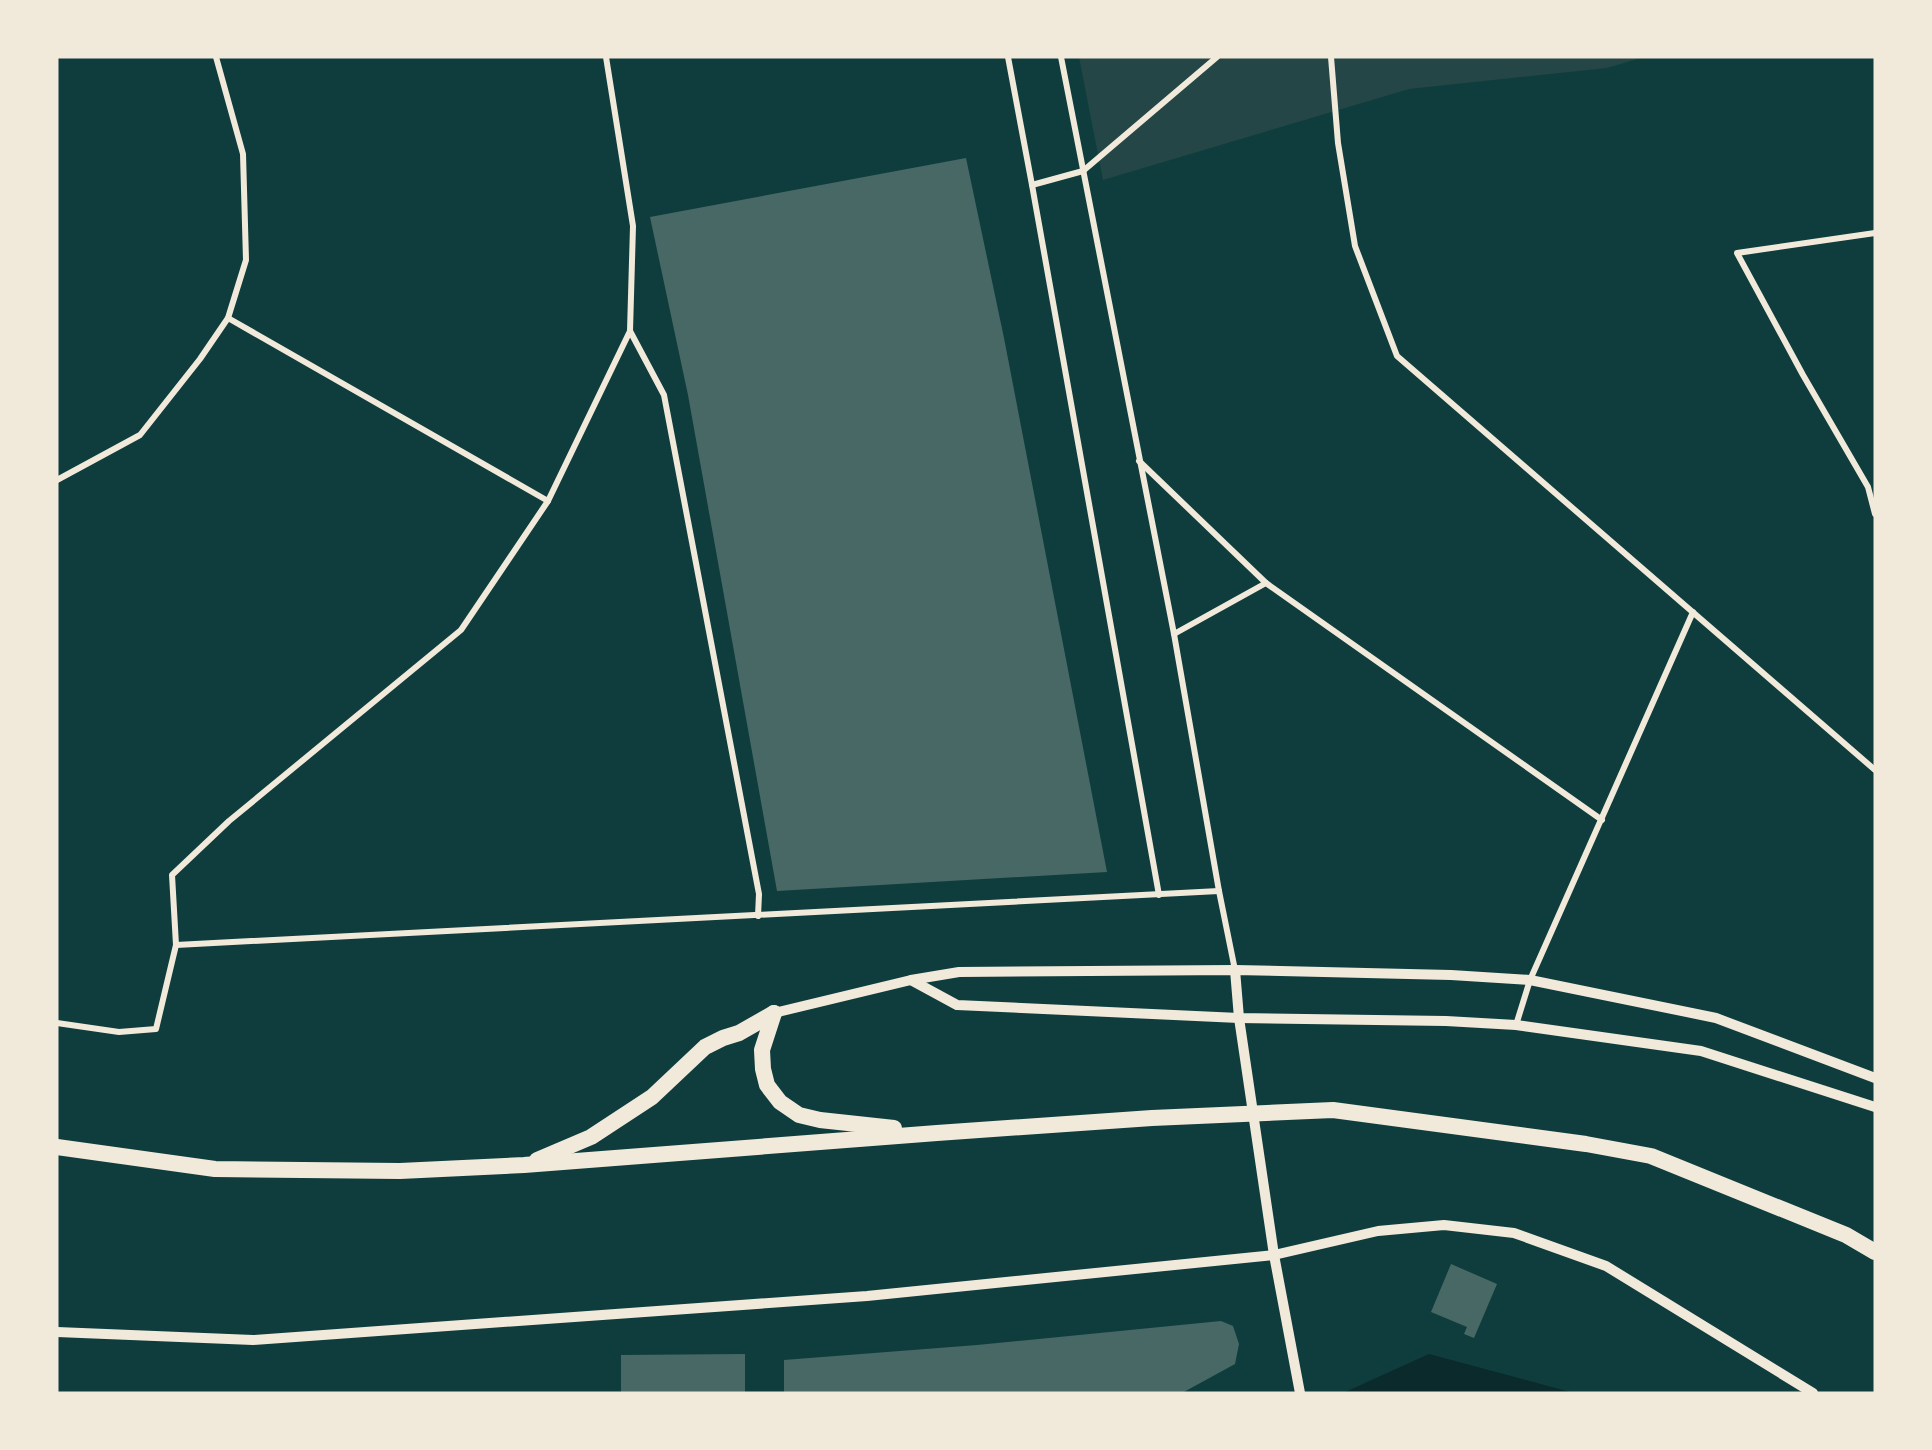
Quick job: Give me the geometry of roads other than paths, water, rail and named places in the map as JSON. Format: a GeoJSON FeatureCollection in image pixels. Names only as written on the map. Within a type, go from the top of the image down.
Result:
{"type":"FeatureCollection","features":[{"type":"Feature","properties":{"kind":"highway"},"geometry":{"type":"LineString","coordinates":[[774,1013],[762,1050],[763,1069],[767,1084],[780,1102],[799,1115],[820,1120],[937,1133]]}},
{"type":"Feature","properties":{"kind":"highway"},"geometry":{"type":"LineString","coordinates":[[524,1165],[591,1137],[652,1097],[705,1047],[723,1038],[739,1034],[774,1013]]}},
{"type":"Feature","properties":{"kind":"highway"},"geometry":{"type":"LineString","coordinates":[[57,1147],[215,1169],[400,1171],[524,1165],[1152,1118],[1333,1110],[1586,1144],[1652,1156],[1846,1235],[1875,1252]]}},
{"type":"Feature","properties":{"kind":"street"},"geometry":{"type":"LineString","coordinates":[[57,480],[140,435],[200,359],[228,318],[246,260],[243,154],[216,57]]}},
{"type":"Feature","properties":{"kind":"street"},"geometry":{"type":"LineString","coordinates":[[57,1023],[119,1032],[156,1029],[176,945],[172,875],[229,821],[461,630],[548,501],[630,330],[633,226],[606,57]]}},
{"type":"Feature","properties":{"kind":"street"},"geometry":{"type":"LineString","coordinates":[[1008,57],[1159,895]]}},
{"type":"Feature","properties":{"kind":"street"},"geometry":{"type":"LineString","coordinates":[[1061,57],[1174,634],[1235,970],[1239,1018],[1274,1255],[1300,1393]]}},
{"type":"Feature","properties":{"kind":"street"},"geometry":{"type":"LineString","coordinates":[[1032,185],[1083,171],[1217,57]]}},
{"type":"Feature","properties":{"kind":"street"},"geometry":{"type":"LineString","coordinates":[[1331,57],[1338,143],[1355,246],[1397,356],[1875,770]]}},
{"type":"Feature","properties":{"kind":"street"},"geometry":{"type":"LineString","coordinates":[[1875,233],[1737,253],[1868,488],[1875,514]]}},
{"type":"Feature","properties":{"kind":"street"},"geometry":{"type":"LineString","coordinates":[[228,318],[548,501]]}},
{"type":"Feature","properties":{"kind":"street"},"geometry":{"type":"LineString","coordinates":[[630,330],[664,395],[759,894],[758,916]]}},
{"type":"Feature","properties":{"kind":"street"},"geometry":{"type":"LineString","coordinates":[[1139,461],[1266,583],[1602,820]]}},
{"type":"Feature","properties":{"kind":"street"},"geometry":{"type":"LineString","coordinates":[[1174,634],[1266,583]]}},
{"type":"Feature","properties":{"kind":"street"},"geometry":{"type":"LineString","coordinates":[[1516,1025],[1530,980],[1693,612]]}},
{"type":"Feature","properties":{"kind":"street"},"geometry":{"type":"LineString","coordinates":[[176,945],[1219,891]]}},
{"type":"Feature","properties":{"kind":"street"},"geometry":{"type":"LineString","coordinates":[[774,1013],[911,980],[959,972],[1235,970],[1450,975],[1530,980],[1716,1018],[1875,1078]]}},
{"type":"Feature","properties":{"kind":"street"},"geometry":{"type":"LineString","coordinates":[[911,980],[957,1005],[1239,1018],[1446,1021],[1516,1025],[1701,1052],[1875,1107]]}},
{"type":"Feature","properties":{"kind":"street"},"geometry":{"type":"LineString","coordinates":[[57,1332],[253,1340],[867,1296],[1274,1255],[1378,1231],[1444,1225],[1514,1233],[1606,1266],[1813,1393]]}}]}
